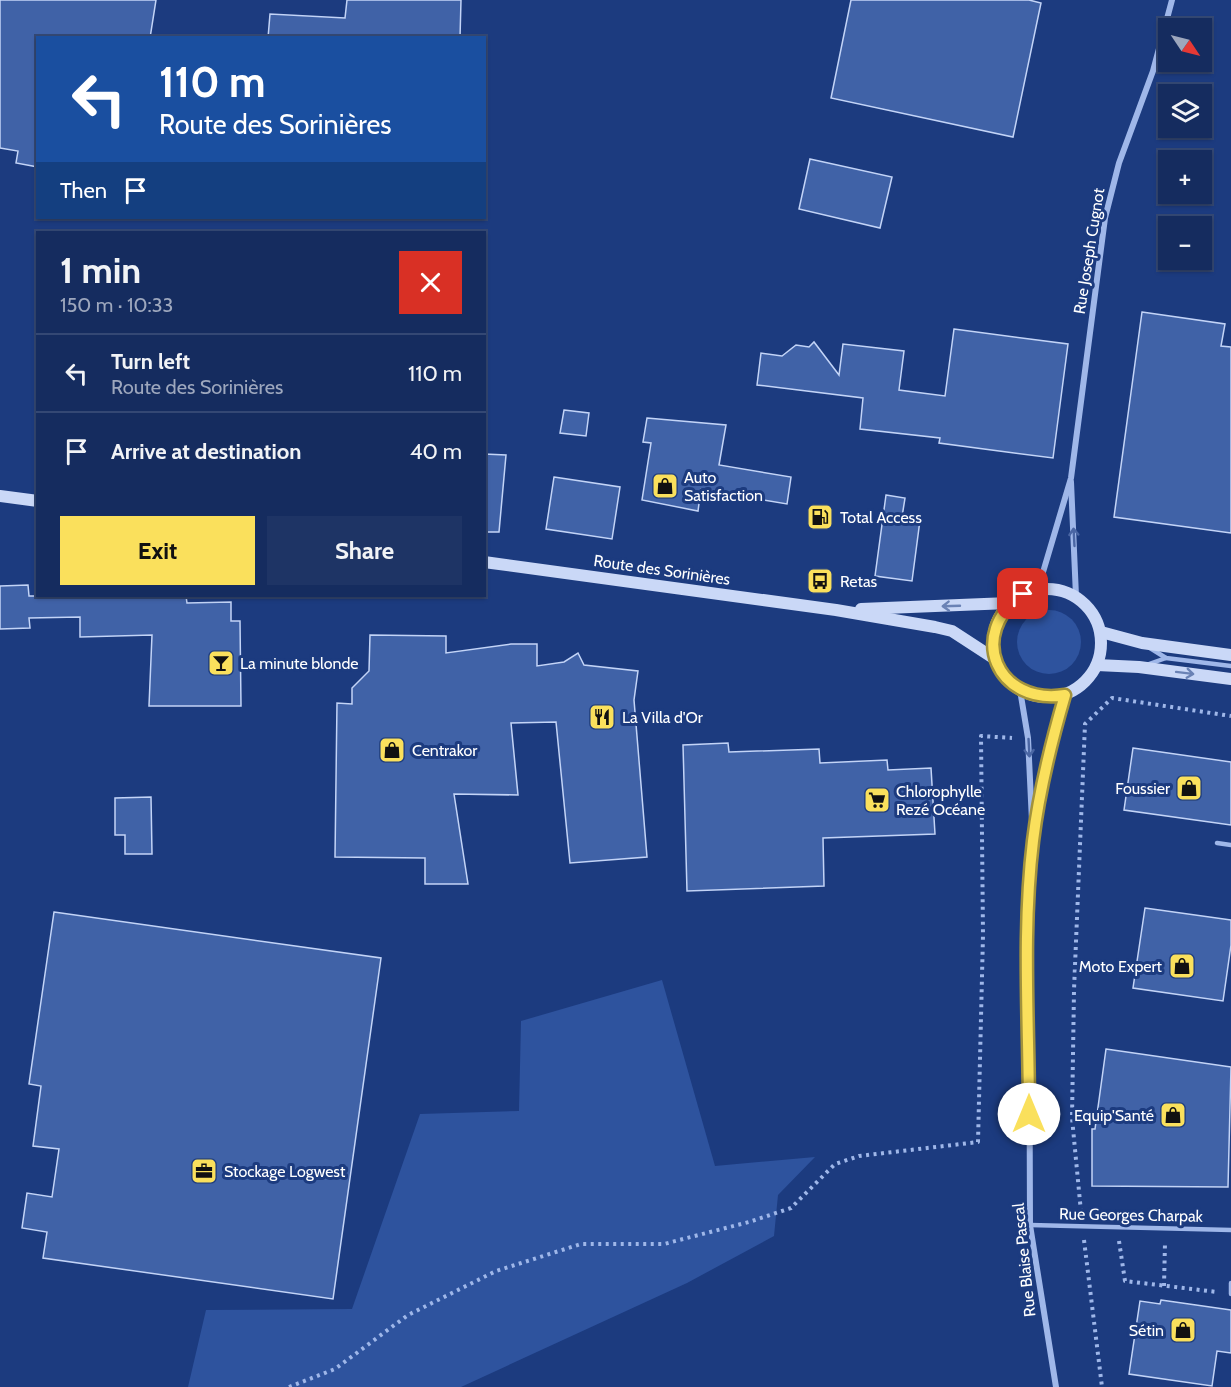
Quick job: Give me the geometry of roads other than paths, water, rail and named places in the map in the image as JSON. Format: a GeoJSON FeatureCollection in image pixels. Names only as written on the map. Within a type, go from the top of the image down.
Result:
{"type":"FeatureCollection","features":[{"type":"Feature","properties":{"kind":"main road"},"geometry":{"type":"LineString","coordinates":[[0,496],[36,501]]}},
{"type":"Feature","properties":{"kind":"main road","name":"Route des Sorinières"},"geometry":{"type":"LineString","coordinates":[[486,562],[836,610],[952,631],[995,659],[1005,677],[1020,690]]}},
{"type":"Feature","properties":{"kind":"main road"},"geometry":{"type":"LineString","coordinates":[[1020,690],[1034,696],[1065,695],[1089,678],[1097,666],[1102,649],[1101,632],[1088,606],[1076,596],[1051,588],[1038,589]]}},
{"type":"Feature","properties":{"kind":"main road","name":"Route des Sorinières"},"geometry":{"type":"LineString","coordinates":[[836,610],[1009,603],[1023,594],[1038,589]]}},
{"type":"Feature","properties":{"kind":"main road"},"geometry":{"type":"LineString","coordinates":[[995,659],[994,630],[1000,615],[1009,603]]}},
{"type":"Feature","properties":{"kind":"main road"},"geometry":{"type":"LineString","coordinates":[[1101,632],[1142,643],[1231,655]]}},
{"type":"Feature","properties":{"kind":"main road"},"geometry":{"type":"LineString","coordinates":[[1097,666],[1139,667],[1231,679]]}},
{"type":"Feature","properties":{"kind":"street","name":"Rue Joseph Cugnot"},"geometry":{"type":"LineString","coordinates":[[1038,589],[1071,478],[1105,218],[1119,163],[1153,71],[1172,0]]}},
{"type":"Feature","properties":{"kind":"street","name":"Rue Joseph Cugnot"},"geometry":{"type":"LineString","coordinates":[[1071,478],[1076,596]]}},
{"type":"Feature","properties":{"kind":"street","name":"Rue Blaise Pascal"},"geometry":{"type":"LineString","coordinates":[[1020,690],[1028,738],[1033,842],[1029,925],[1030,1224],[1056,1387]]}},
{"type":"Feature","properties":{"kind":"street","name":"Rue Blaise Pascal"},"geometry":{"type":"LineString","coordinates":[[1033,842],[1046,760],[1065,695]]}},
{"type":"Feature","properties":{"kind":"lane"},"geometry":{"type":"LineString","coordinates":[[1142,643],[1166,658],[1231,666]]}},
{"type":"Feature","properties":{"kind":"lane"},"geometry":{"type":"LineString","coordinates":[[1139,667],[1166,658]]}},
{"type":"Feature","properties":{"kind":"lane"},"geometry":{"type":"LineString","coordinates":[[1217,843],[1231,845]]}},
{"type":"Feature","properties":{"kind":"lane","name":"Rue Georges Charpak"},"geometry":{"type":"LineString","coordinates":[[1030,1224],[1231,1230]]}},
{"type":"Feature","properties":{"kind":"lane"},"geometry":{"type":"LineString","coordinates":[[1230,1294],[1231,1283]]}},
{"type":"Feature","properties":{"kind":"place","name":"Auto Satisfaction"},"geometry":{"type":"Point","coordinates":[665,486]}},
{"type":"Feature","properties":{"kind":"place","name":"Total Access"},"geometry":{"type":"Point","coordinates":[820,517]}},
{"type":"Feature","properties":{"kind":"place","name":"Retas"},"geometry":{"type":"Point","coordinates":[820,581]}},
{"type":"Feature","properties":{"kind":"place","name":"La minute blonde"},"geometry":{"type":"Point","coordinates":[221,663]}},
{"type":"Feature","properties":{"kind":"place","name":"La Villa d'Or"},"geometry":{"type":"Point","coordinates":[602,717]}},
{"type":"Feature","properties":{"kind":"place","name":"Centrakor"},"geometry":{"type":"Point","coordinates":[392,750]}},
{"type":"Feature","properties":{"kind":"place","name":"Foussier"},"geometry":{"type":"Point","coordinates":[1189,788]}},
{"type":"Feature","properties":{"kind":"place","name":"Chlorophylle Rezé Océane"},"geometry":{"type":"Point","coordinates":[877,800]}},
{"type":"Feature","properties":{"kind":"place","name":"Moto Expert"},"geometry":{"type":"Point","coordinates":[1182,966]}},
{"type":"Feature","properties":{"kind":"place","name":"Equip'Santé"},"geometry":{"type":"Point","coordinates":[1173,1115]}},
{"type":"Feature","properties":{"kind":"place","name":"Stockage Logwest"},"geometry":{"type":"Point","coordinates":[204,1171]}},
{"type":"Feature","properties":{"kind":"place","name":"Sétin"},"geometry":{"type":"Point","coordinates":[1183,1330]}}]}
